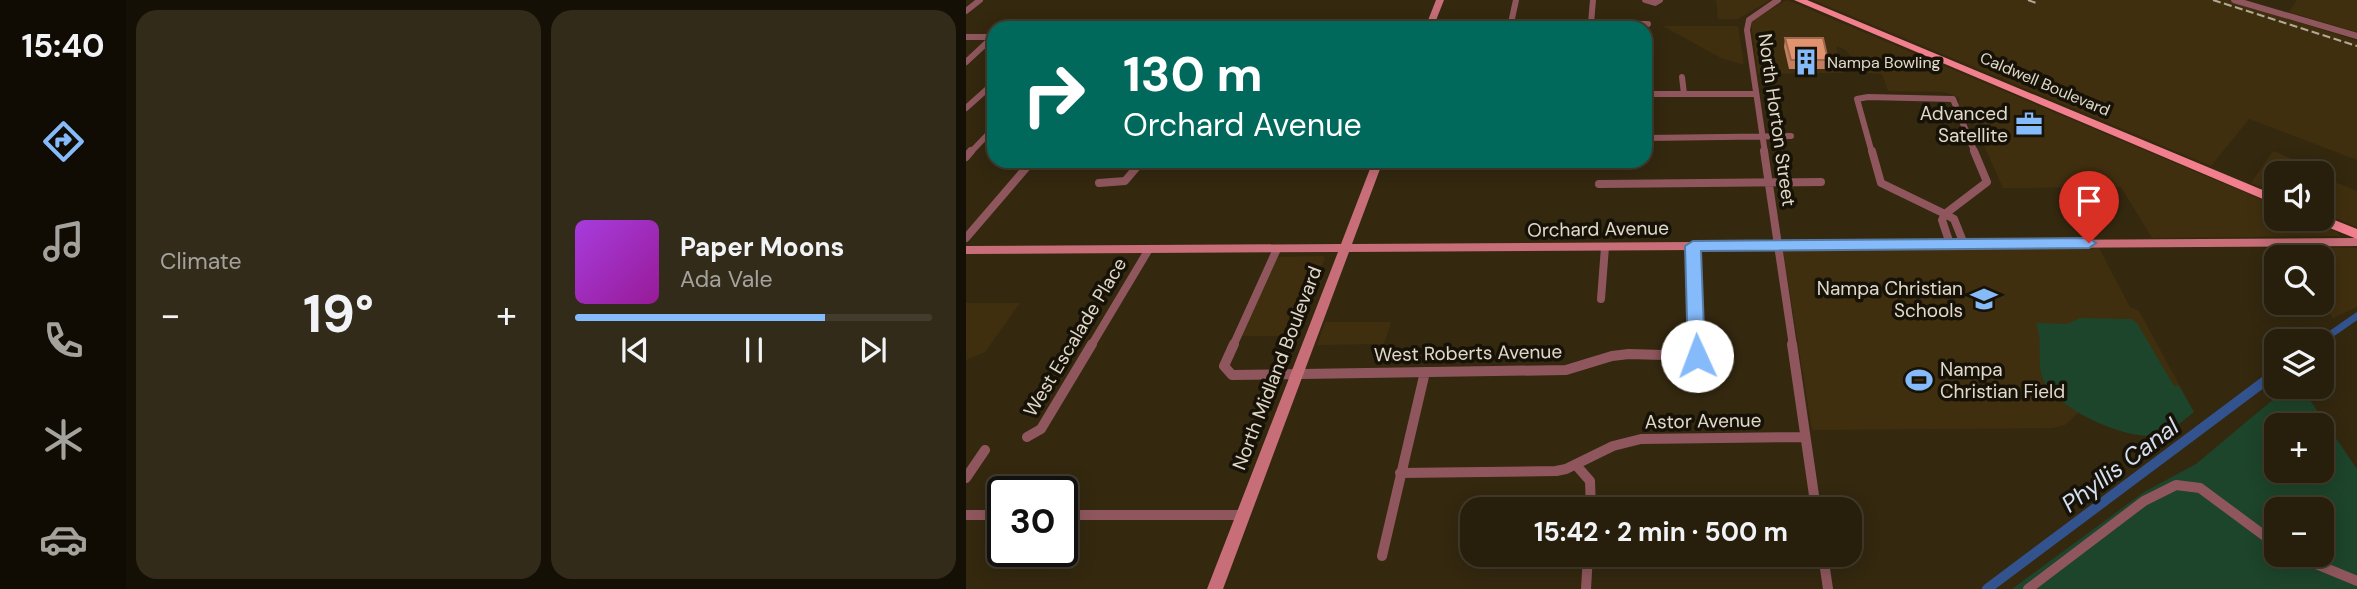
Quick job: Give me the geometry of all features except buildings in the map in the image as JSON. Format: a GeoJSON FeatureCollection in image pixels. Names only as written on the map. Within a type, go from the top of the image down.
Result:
{"type":"FeatureCollection","features":[{"type":"Feature","properties":{"kind":"main road","name":"Caldwell Boulevard"},"geometry":{"type":"LineString","coordinates":[[1799,0],[2264,196]]}},
{"type":"Feature","properties":{"kind":"main road","name":"North Midland Boulevard"},"geometry":{"type":"LineString","coordinates":[[1215,589],[1342,249],[1375,168]]}},
{"type":"Feature","properties":{"kind":"main road"},"geometry":{"type":"LineString","coordinates":[[2334,225],[2357,234]]}},
{"type":"Feature","properties":{"kind":"street"},"geometry":{"type":"LineString","coordinates":[[966,11],[980,0]]}},
{"type":"Feature","properties":{"kind":"street"},"geometry":{"type":"LineString","coordinates":[[1432,21],[1440,0]]}},
{"type":"Feature","properties":{"kind":"street"},"geometry":{"type":"LineString","coordinates":[[1511,21],[1516,0]]}},
{"type":"Feature","properties":{"kind":"street"},"geometry":{"type":"LineString","coordinates":[[1593,0],[1593,21]]}},
{"type":"Feature","properties":{"kind":"street"},"geometry":{"type":"LineString","coordinates":[[1646,0],[1655,3],[1660,0]]}},
{"type":"Feature","properties":{"kind":"street","name":"North Horton Street"},"geometry":{"type":"LineString","coordinates":[[1778,0],[1747,23],[1767,183],[1814,497]]}},
{"type":"Feature","properties":{"kind":"street"},"geometry":{"type":"LineString","coordinates":[[2234,0],[2357,36]]}},
{"type":"Feature","properties":{"kind":"street"},"geometry":{"type":"LineString","coordinates":[[966,37],[987,37]]}},
{"type":"Feature","properties":{"kind":"street"},"geometry":{"type":"LineString","coordinates":[[966,62],[987,43]]}},
{"type":"Feature","properties":{"kind":"street"},"geometry":{"type":"LineString","coordinates":[[1682,77],[1684,94]]}},
{"type":"Feature","properties":{"kind":"street"},"geometry":{"type":"LineString","coordinates":[[966,108],[987,89]]}},
{"type":"Feature","properties":{"kind":"street"},"geometry":{"type":"LineString","coordinates":[[1652,94],[1755,94]]}},
{"type":"Feature","properties":{"kind":"street"},"geometry":{"type":"LineString","coordinates":[[1950,244],[1942,220],[1945,214],[1987,182],[1953,99],[1857,99],[1881,183],[1945,214],[1954,219],[1964,244]]}},
{"type":"Feature","properties":{"kind":"street"},"geometry":{"type":"LineString","coordinates":[[966,157],[987,135]]}},
{"type":"Feature","properties":{"kind":"street"},"geometry":{"type":"LineString","coordinates":[[1652,138],[1791,136]]}},
{"type":"Feature","properties":{"kind":"street"},"geometry":{"type":"LineString","coordinates":[[966,238],[1026,168]]}},
{"type":"Feature","properties":{"kind":"street"},"geometry":{"type":"LineString","coordinates":[[1099,183],[1114,184],[1128,180],[1137,168]]}},
{"type":"Feature","properties":{"kind":"street"},"geometry":{"type":"LineString","coordinates":[[1599,184],[1821,182]]}},
{"type":"Feature","properties":{"kind":"street","name":"Orchard Avenue"},"geometry":{"type":"LineString","coordinates":[[966,250],[2357,242]]}},
{"type":"Feature","properties":{"kind":"street","name":"West Roberts Avenue"},"geometry":{"type":"LineString","coordinates":[[1277,249],[1224,366],[1232,375],[1566,370],[1612,356],[1629,354],[1697,356],[1693,246]]}},
{"type":"Feature","properties":{"kind":"street"},"geometry":{"type":"LineString","coordinates":[[1601,299],[1605,247]]}},
{"type":"Feature","properties":{"kind":"street","name":"West Escalade Place"},"geometry":{"type":"LineString","coordinates":[[1027,437],[1041,429],[1149,250]]}},
{"type":"Feature","properties":{"kind":"street"},"geometry":{"type":"LineString","coordinates":[[1382,556],[1399,473],[1425,372]]}},
{"type":"Feature","properties":{"kind":"street","name":"Astor Avenue"},"geometry":{"type":"LineString","coordinates":[[1399,473],[1556,471],[1576,465],[1620,443],[1641,439],[1804,438]]}},
{"type":"Feature","properties":{"kind":"street"},"geometry":{"type":"LineString","coordinates":[[966,478],[985,450]]}},
{"type":"Feature","properties":{"kind":"street"},"geometry":{"type":"LineString","coordinates":[[1576,465],[1590,481],[1591,497]]}},
{"type":"Feature","properties":{"kind":"street"},"geometry":{"type":"LineString","coordinates":[[2028,589],[2144,501],[2176,485],[2200,488],[2264,535]]}},
{"type":"Feature","properties":{"kind":"street"},"geometry":{"type":"LineString","coordinates":[[966,515],[987,515]]}},
{"type":"Feature","properties":{"kind":"street"},"geometry":{"type":"LineString","coordinates":[[1078,515],[1243,515]]}},
{"type":"Feature","properties":{"kind":"street"},"geometry":{"type":"LineString","coordinates":[[1586,589],[1587,567]]}},
{"type":"Feature","properties":{"kind":"street"},"geometry":{"type":"LineString","coordinates":[[1825,567],[1828,589]]}},
{"type":"Feature","properties":{"kind":"street"},"geometry":{"type":"LineString","coordinates":[[2323,567],[2357,581]]}},
{"type":"Feature","properties":{"kind":"shaded area"},"geometry":{"type":"Polygon","coordinates":[[[1716,0],[1770,0],[1738,19],[1718,19],[1716,0]]]}},
{"type":"Feature","properties":{"kind":"shaded area"},"geometry":{"type":"Polygon","coordinates":[[[1787,0],[2264,201],[2264,231],[2334,231],[2340,236],[2152,238],[2121,187],[2003,188],[1971,117],[1959,110],[1959,98],[1945,92],[1888,91],[1882,74],[1862,73],[1846,50],[1836,46],[1844,73],[1758,74],[1751,21],[1787,0]]]}},
{"type":"Feature","properties":{"kind":"shaded area"},"geometry":{"type":"Polygon","coordinates":[[[1813,0],[2229,0],[2357,41],[2357,160],[2249,119],[2211,166],[1813,0]]]}},
{"type":"Feature","properties":{"kind":"shaded area"},"geometry":{"type":"Polygon","coordinates":[[[2297,0],[2357,0],[2357,32],[2289,12],[2297,0]]]}},
{"type":"Feature","properties":{"kind":"shaded area"},"geometry":{"type":"Polygon","coordinates":[[[1663,26],[1738,26],[1744,65],[1721,58],[1663,26]]]}},
{"type":"Feature","properties":{"kind":"shaded area"},"geometry":{"type":"Polygon","coordinates":[[[2273,151],[2298,161],[2266,161],[2273,151]]]}},
{"type":"Feature","properties":{"kind":"shaded area"},"geometry":{"type":"Polygon","coordinates":[[[2264,164],[2264,188],[2251,183],[2264,164]]]}},
{"type":"Feature","properties":{"kind":"shaded area"},"geometry":{"type":"Polygon","coordinates":[[[2334,182],[2357,191],[2357,227],[2334,217],[2334,182]]]}},
{"type":"Feature","properties":{"kind":"shaded area"},"geometry":{"type":"Polygon","coordinates":[[[2099,248],[2130,307],[2139,311],[2194,412],[2168,432],[2154,436],[2137,433],[2078,413],[2065,425],[2052,428],[1812,430],[1783,251],[2099,248]]]}},
{"type":"Feature","properties":{"kind":"shaded area"},"geometry":{"type":"Polygon","coordinates":[[[2334,248],[2357,248],[2357,307],[2333,318],[2331,315],[2334,315],[2334,248]]]}},
{"type":"Feature","properties":{"kind":"shaded area"},"geometry":{"type":"Polygon","coordinates":[[[1277,257],[1325,258],[1294,336],[1241,336],[1277,257]]]}},
{"type":"Feature","properties":{"kind":"shaded area"},"geometry":{"type":"Polygon","coordinates":[[[966,303],[1020,303],[985,352],[966,360],[966,303]]]}},
{"type":"Feature","properties":{"kind":"shaded area"},"geometry":{"type":"Polygon","coordinates":[[[1325,322],[1391,322],[1384,344],[1317,345],[1325,322]]]}},
{"type":"Feature","properties":{"kind":"green space"},"geometry":{"type":"Polygon","coordinates":[[[2080,318],[2131,319],[2137,323],[2174,386],[2179,386],[2194,412],[2167,431],[2144,436],[2094,421],[2063,402],[2051,392],[2041,374],[2036,323],[2067,324],[2080,318]]]}},
{"type":"Feature","properties":{"kind":"green space"},"geometry":{"type":"Polygon","coordinates":[[[2274,399],[2309,399],[2319,413],[2264,413],[2264,483],[2334,483],[2334,435],[2357,469],[2357,589],[2012,589],[2144,492],[2196,464],[2274,399]]]}},
{"type":"Feature","properties":{"kind":"waterway","name":"Phyllis Canal"},"geometry":{"type":"LineString","coordinates":[[2334,332],[2357,316]]}},
{"type":"Feature","properties":{"kind":"waterway","name":"Phyllis Canal"},"geometry":{"type":"LineString","coordinates":[[1987,589],[2264,382]]}},
{"type":"Feature","properties":{"kind":"railway"},"geometry":{"type":"LineString","coordinates":[[2028,0],[2036,3]]}},
{"type":"Feature","properties":{"kind":"railway"},"geometry":{"type":"LineString","coordinates":[[2213,0],[2357,46]]}},
{"type":"Feature","properties":{"kind":"place","name":"Nampa Bowling"},"geometry":{"type":"Point","coordinates":[1806,62]}},
{"type":"Feature","properties":{"kind":"place","name":"Advanced Satellite"},"geometry":{"type":"Point","coordinates":[2029,124]}},
{"type":"Feature","properties":{"kind":"place","name":"Nampa Christian Schools"},"geometry":{"type":"Point","coordinates":[1984,299]}},
{"type":"Feature","properties":{"kind":"place","name":"Nampa Christian Field"},"geometry":{"type":"Point","coordinates":[1919,380]}},
{"type":"Feature","properties":{"kind":"route"},"geometry":{"type":"LineString","coordinates":[[1697,356],[1693,246],[2089,243]]}}]}
